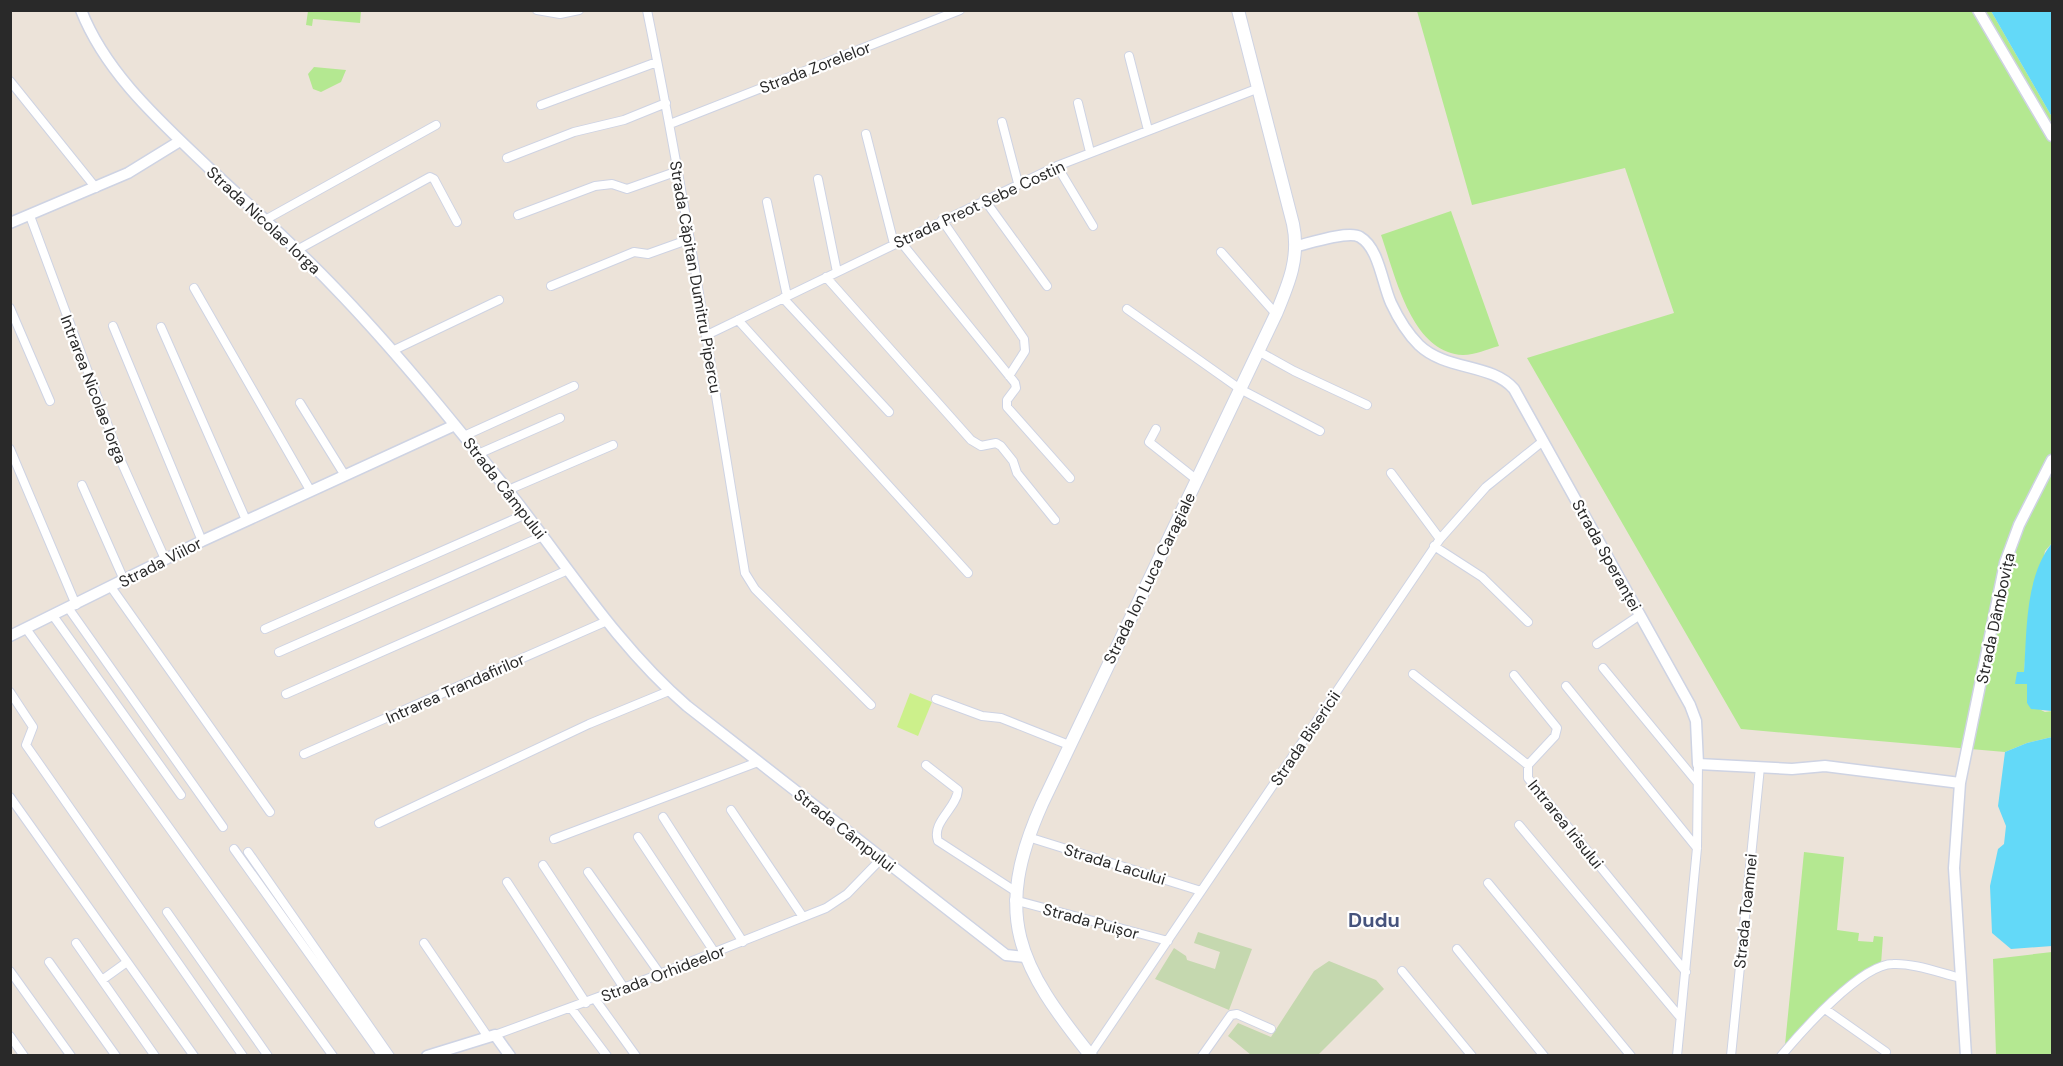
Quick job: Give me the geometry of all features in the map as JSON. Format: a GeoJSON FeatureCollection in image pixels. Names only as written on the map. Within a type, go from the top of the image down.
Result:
{"type":"FeatureCollection","features":[{"type":"Feature","properties":{"kind":"main road","name":"Strada Ion Luca Caragiale"},"geometry":{"type":"LineString","coordinates":[[1090,1055],[1051,1004],[1026,957],[1018,932],[1015,896],[1028,837],[1291,279],[1297,246],[1291,212],[1238,10]]}},
{"type":"Feature","properties":{"kind":"street","name":"Strada Nicolae Iorga"},"geometry":{"type":"LineString","coordinates":[[81,10],[89,31],[112,66],[180,141],[297,250],[392,351],[455,425]]}},
{"type":"Feature","properties":{"kind":"street"},"geometry":{"type":"LineString","coordinates":[[537,10],[566,12],[579,10]]}},
{"type":"Feature","properties":{"kind":"street","name":"Strada Căpitan Dumitru Pipercu"},"geometry":{"type":"LineString","coordinates":[[647,10],[670,124],[707,335],[745,573],[755,589],[871,705]]}},
{"type":"Feature","properties":{"kind":"street","name":"Strada Zorelelor"},"geometry":{"type":"LineString","coordinates":[[670,124],[960,10]]}},
{"type":"Feature","properties":{"kind":"street"},"geometry":{"type":"LineString","coordinates":[[1978,10],[2052,136]]}},
{"type":"Feature","properties":{"kind":"street"},"geometry":{"type":"LineString","coordinates":[[1129,56],[1149,130]]}},
{"type":"Feature","properties":{"kind":"street"},"geometry":{"type":"LineString","coordinates":[[541,105],[657,62]]}},
{"type":"Feature","properties":{"kind":"street"},"geometry":{"type":"LineString","coordinates":[[10,81],[96,188]]}},
{"type":"Feature","properties":{"kind":"street","name":"Strada Preot Sebe Costin"},"geometry":{"type":"LineString","coordinates":[[707,335],[1018,183],[1090,152],[1259,88]]}},
{"type":"Feature","properties":{"kind":"street"},"geometry":{"type":"LineString","coordinates":[[507,158],[574,132],[624,120],[666,103]]}},
{"type":"Feature","properties":{"kind":"street"},"geometry":{"type":"LineString","coordinates":[[1078,103],[1090,152]]}},
{"type":"Feature","properties":{"kind":"street"},"geometry":{"type":"LineString","coordinates":[[1002,122],[1018,183]]}},
{"type":"Feature","properties":{"kind":"street"},"geometry":{"type":"LineString","coordinates":[[265,220],[333,183],[348,172],[436,126]]}},
{"type":"Feature","properties":{"kind":"street"},"geometry":{"type":"LineString","coordinates":[[866,134],[897,243],[1016,385],[1007,400],[1007,407],[1070,478]]}},
{"type":"Feature","properties":{"kind":"street"},"geometry":{"type":"LineString","coordinates":[[10,224],[96,188],[154,158],[180,141]]}},
{"type":"Feature","properties":{"kind":"street"},"geometry":{"type":"LineString","coordinates":[[1057,166],[1093,226]]}},
{"type":"Feature","properties":{"kind":"street"},"geometry":{"type":"LineString","coordinates":[[518,215],[595,186],[612,184],[627,189],[678,171]]}},
{"type":"Feature","properties":{"kind":"street"},"geometry":{"type":"LineString","coordinates":[[297,250],[430,177],[434,179],[457,222]]}},
{"type":"Feature","properties":{"kind":"street"},"geometry":{"type":"LineString","coordinates":[[818,179],[837,272]]}},
{"type":"Feature","properties":{"kind":"street"},"geometry":{"type":"LineString","coordinates":[[984,199],[1047,286]]}},
{"type":"Feature","properties":{"kind":"street"},"geometry":{"type":"LineString","coordinates":[[766,202],[785,297],[889,412]]}},
{"type":"Feature","properties":{"kind":"street","name":"Intrarea Nicolae Iorga"},"geometry":{"type":"LineString","coordinates":[[30,216],[121,461],[165,559]]}},
{"type":"Feature","properties":{"kind":"street"},"geometry":{"type":"LineString","coordinates":[[942,220],[1024,339],[1025,351],[1009,376]]}},
{"type":"Feature","properties":{"kind":"street","name":"Strada Speranței"},"geometry":{"type":"LineString","coordinates":[[1297,246],[1350,234],[1361,237],[1372,250],[1391,302],[1411,336],[1427,351],[1443,361],[1492,375],[1510,384],[1693,711],[1698,764],[1697,848],[1677,1056]]}},
{"type":"Feature","properties":{"kind":"street"},"geometry":{"type":"LineString","coordinates":[[551,286],[634,252],[648,254],[690,238]]}},
{"type":"Feature","properties":{"kind":"street"},"geometry":{"type":"LineString","coordinates":[[1221,252],[1276,314]]}},
{"type":"Feature","properties":{"kind":"street"},"geometry":{"type":"LineString","coordinates":[[826,277],[971,440],[981,446],[996,443],[1001,446],[1013,461],[1017,473],[1055,520]]}},
{"type":"Feature","properties":{"kind":"street"},"geometry":{"type":"LineString","coordinates":[[194,288],[310,490]]}},
{"type":"Feature","properties":{"kind":"street"},"geometry":{"type":"LineString","coordinates":[[392,351],[499,300]]}},
{"type":"Feature","properties":{"kind":"street"},"geometry":{"type":"LineString","coordinates":[[10,308],[50,401]]}},
{"type":"Feature","properties":{"kind":"street"},"geometry":{"type":"LineString","coordinates":[[1126,309],[1240,390],[1320,431]]}},
{"type":"Feature","properties":{"kind":"street"},"geometry":{"type":"LineString","coordinates":[[738,320],[968,573]]}},
{"type":"Feature","properties":{"kind":"street"},"geometry":{"type":"LineString","coordinates":[[113,326],[202,541]]}},
{"type":"Feature","properties":{"kind":"street"},"geometry":{"type":"LineString","coordinates":[[161,327],[246,520]]}},
{"type":"Feature","properties":{"kind":"street"},"geometry":{"type":"LineString","coordinates":[[1258,351],[1294,371],[1367,405]]}},
{"type":"Feature","properties":{"kind":"street"},"geometry":{"type":"LineString","coordinates":[[464,436],[574,386]]}},
{"type":"Feature","properties":{"kind":"street"},"geometry":{"type":"LineString","coordinates":[[300,403],[344,474]]}},
{"type":"Feature","properties":{"kind":"street"},"geometry":{"type":"LineString","coordinates":[[478,454],[560,418]]}},
{"type":"Feature","properties":{"kind":"street","name":"Strada Viilor"},"geometry":{"type":"LineString","coordinates":[[10,636],[54,617],[246,520],[455,425]]}},
{"type":"Feature","properties":{"kind":"street","name":"Strada Câmpului"},"geometry":{"type":"LineString","coordinates":[[455,425],[508,490],[607,621],[640,661],[669,691],[1006,956],[1026,957]]}},
{"type":"Feature","properties":{"kind":"street"},"geometry":{"type":"LineString","coordinates":[[1156,429],[1149,442],[1197,480]]}},
{"type":"Feature","properties":{"kind":"street","name":"Strada Bisericii"},"geometry":{"type":"LineString","coordinates":[[1090,1055],[1434,546],[1486,487],[1543,441]]}},
{"type":"Feature","properties":{"kind":"street"},"geometry":{"type":"LineString","coordinates":[[508,490],[613,445]]}},
{"type":"Feature","properties":{"kind":"street"},"geometry":{"type":"LineString","coordinates":[[10,448],[72,607],[223,826]]}},
{"type":"Feature","properties":{"kind":"street","name":"Strada Dâmbovița"},"geometry":{"type":"LineString","coordinates":[[1960,783],[2011,543],[2052,460]]}},
{"type":"Feature","properties":{"kind":"street"},"geometry":{"type":"LineString","coordinates":[[1391,473],[1440,538]]}},
{"type":"Feature","properties":{"kind":"street"},"geometry":{"type":"LineString","coordinates":[[82,485],[124,580]]}},
{"type":"Feature","properties":{"kind":"street"},"geometry":{"type":"LineString","coordinates":[[265,629],[526,514]]}},
{"type":"Feature","properties":{"kind":"street"},"geometry":{"type":"LineString","coordinates":[[279,652],[543,536]]}},
{"type":"Feature","properties":{"kind":"street"},"geometry":{"type":"LineString","coordinates":[[1434,546],[1482,577],[1528,622]]}},
{"type":"Feature","properties":{"kind":"street"},"geometry":{"type":"LineString","coordinates":[[286,694],[568,570]]}},
{"type":"Feature","properties":{"kind":"street"},"geometry":{"type":"LineString","coordinates":[[111,587],[270,812]]}},
{"type":"Feature","properties":{"kind":"street"},"geometry":{"type":"LineString","coordinates":[[1597,644],[1640,615]]}},
{"type":"Feature","properties":{"kind":"street"},"geometry":{"type":"LineString","coordinates":[[54,617],[180,795]]}},
{"type":"Feature","properties":{"kind":"street","name":"Intrarea Trandafirilor"},"geometry":{"type":"LineString","coordinates":[[304,754],[607,621]]}},
{"type":"Feature","properties":{"kind":"street"},"geometry":{"type":"LineString","coordinates":[[27,630],[333,1056]]}},
{"type":"Feature","properties":{"kind":"street"},"geometry":{"type":"LineString","coordinates":[[1604,668],[1697,782]]}},
{"type":"Feature","properties":{"kind":"street"},"geometry":{"type":"LineString","coordinates":[[1413,674],[1528,765]]}},
{"type":"Feature","properties":{"kind":"street","name":"Intrarea Irisului"},"geometry":{"type":"LineString","coordinates":[[1514,675],[1557,728],[1555,736],[1528,765],[1528,778],[1686,972]]}},
{"type":"Feature","properties":{"kind":"street"},"geometry":{"type":"LineString","coordinates":[[1566,686],[1697,848]]}},
{"type":"Feature","properties":{"kind":"street"},"geometry":{"type":"LineString","coordinates":[[379,823],[589,724],[669,691]]}},
{"type":"Feature","properties":{"kind":"street"},"geometry":{"type":"LineString","coordinates":[[10,692],[33,727],[26,745],[243,1056]]}},
{"type":"Feature","properties":{"kind":"street"},"geometry":{"type":"LineString","coordinates":[[936,699],[982,716],[1001,718],[1070,745]]}},
{"type":"Feature","properties":{"kind":"street"},"geometry":{"type":"LineString","coordinates":[[554,838],[758,762]]}},
{"type":"Feature","properties":{"kind":"street"},"geometry":{"type":"LineString","coordinates":[[1698,764],[1792,769],[1825,766],[1960,783],[1954,868],[1966,1056]]}},
{"type":"Feature","properties":{"kind":"street","name":"Strada Puișor"},"geometry":{"type":"LineString","coordinates":[[926,765],[958,790],[955,801],[938,827],[938,841],[1015,896],[1168,941]]}},
{"type":"Feature","properties":{"kind":"street","name":"Strada Toamnei"},"geometry":{"type":"LineString","coordinates":[[1731,1056],[1760,767]]}},
{"type":"Feature","properties":{"kind":"street"},"geometry":{"type":"LineString","coordinates":[[10,796],[194,1056]]}},
{"type":"Feature","properties":{"kind":"street"},"geometry":{"type":"LineString","coordinates":[[731,810],[803,917]]}},
{"type":"Feature","properties":{"kind":"street"},"geometry":{"type":"LineString","coordinates":[[663,817],[743,942]]}},
{"type":"Feature","properties":{"kind":"street"},"geometry":{"type":"LineString","coordinates":[[1519,825],[1680,1017]]}},
{"type":"Feature","properties":{"kind":"street"},"geometry":{"type":"LineString","coordinates":[[638,837],[716,953]]}},
{"type":"Feature","properties":{"kind":"street","name":"Strada Lacului"},"geometry":{"type":"LineString","coordinates":[[1028,837],[1201,891]]}},
{"type":"Feature","properties":{"kind":"street"},"geometry":{"type":"LineString","coordinates":[[234,849],[382,1056]]}},
{"type":"Feature","properties":{"kind":"street"},"geometry":{"type":"LineString","coordinates":[[248,852],[390,1056]]}},
{"type":"Feature","properties":{"kind":"street","name":"Strada Orhideelor"},"geometry":{"type":"LineString","coordinates":[[427,1056],[586,1003],[803,917],[842,898],[881,859]]}},
{"type":"Feature","properties":{"kind":"street"},"geometry":{"type":"LineString","coordinates":[[543,865],[624,988]]}},
{"type":"Feature","properties":{"kind":"street"},"geometry":{"type":"LineString","coordinates":[[588,872],[660,974]]}},
{"type":"Feature","properties":{"kind":"street"},"geometry":{"type":"LineString","coordinates":[[507,882],[586,1003]]}},
{"type":"Feature","properties":{"kind":"street"},"geometry":{"type":"LineString","coordinates":[[1488,883],[1631,1056]]}},
{"type":"Feature","properties":{"kind":"street"},"geometry":{"type":"LineString","coordinates":[[167,912],[268,1056]]}},
{"type":"Feature","properties":{"kind":"street"},"geometry":{"type":"LineString","coordinates":[[424,943],[491,1036],[510,1056]]}},
{"type":"Feature","properties":{"kind":"street"},"geometry":{"type":"LineString","coordinates":[[76,944],[155,1056]]}},
{"type":"Feature","properties":{"kind":"street"},"geometry":{"type":"LineString","coordinates":[[1457,949],[1544,1056]]}},
{"type":"Feature","properties":{"kind":"street"},"geometry":{"type":"LineString","coordinates":[[50,962],[116,1056]]}},
{"type":"Feature","properties":{"kind":"street"},"geometry":{"type":"LineString","coordinates":[[102,980],[127,962]]}},
{"type":"Feature","properties":{"kind":"street"},"geometry":{"type":"LineString","coordinates":[[1780,1056],[1825,1009],[1874,969],[1890,964],[1960,978]]}},
{"type":"Feature","properties":{"kind":"street"},"geometry":{"type":"LineString","coordinates":[[10,971],[72,1056]]}},
{"type":"Feature","properties":{"kind":"street"},"geometry":{"type":"LineString","coordinates":[[1402,971],[1472,1056]]}},
{"type":"Feature","properties":{"kind":"street"},"geometry":{"type":"LineString","coordinates":[[595,999],[636,1056]]}},
{"type":"Feature","properties":{"kind":"street"},"geometry":{"type":"LineString","coordinates":[[571,1008],[607,1056]]}},
{"type":"Feature","properties":{"kind":"street"},"geometry":{"type":"LineString","coordinates":[[1825,1009],[1886,1052]]}},
{"type":"Feature","properties":{"kind":"street"},"geometry":{"type":"LineString","coordinates":[[1202,1056],[1231,1015],[1237,1014],[1271,1029]]}},
{"type":"Feature","properties":{"kind":"street"},"geometry":{"type":"LineString","coordinates":[[10,1036],[24,1056]]}},
{"type":"Feature","properties":{"kind":"green space"},"geometry":{"type":"Polygon","coordinates":[[[308,11],[361,11],[360,23],[313,19],[312,26],[306,25],[308,11]]]}},
{"type":"Feature","properties":{"kind":"green space"},"geometry":{"type":"Polygon","coordinates":[[[1417,11],[1991,11],[2052,117],[2052,543],[2045,551],[2026,647],[2024,672],[2015,684],[2027,684],[2027,703],[2045,712],[2052,711],[2052,737],[2027,743],[2005,752],[1741,729],[1527,358],[1674,313],[1625,168],[1472,205],[1417,11]]]}},
{"type":"Feature","properties":{"kind":"green space"},"geometry":{"type":"Polygon","coordinates":[[[314,67],[346,70],[341,82],[321,92],[313,89],[308,74],[314,67]]]}},
{"type":"Feature","properties":{"kind":"green space"},"geometry":{"type":"Polygon","coordinates":[[[1451,211],[1499,346],[1468,355],[1445,351],[1430,341],[1418,326],[1399,290],[1381,235],[1451,211]]]}},
{"type":"Feature","properties":{"kind":"green space"},"geometry":{"type":"Polygon","coordinates":[[[910,693],[932,702],[918,736],[897,727],[910,693]]]}},
{"type":"Feature","properties":{"kind":"green space"},"geometry":{"type":"Polygon","coordinates":[[[1804,852],[1844,857],[1837,930],[1859,933],[1858,941],[1873,942],[1874,936],[1883,937],[1881,964],[1785,1045],[1804,852]]]}},
{"type":"Feature","properties":{"kind":"green space"},"geometry":{"type":"Polygon","coordinates":[[[1198,932],[1252,949],[1229,1010],[1155,979],[1174,948],[1186,956],[1187,960],[1215,969],[1220,952],[1194,943],[1198,932]]]}},
{"type":"Feature","properties":{"kind":"green space"},"geometry":{"type":"Polygon","coordinates":[[[2052,952],[2052,1055],[1996,1055],[1993,959],[2052,952]]]}},
{"type":"Feature","properties":{"kind":"green space"},"geometry":{"type":"Polygon","coordinates":[[[1329,961],[1376,980],[1384,989],[1318,1055],[1251,1055],[1228,1036],[1238,1023],[1271,1037],[1314,971],[1329,961]]]}},
{"type":"Feature","properties":{"kind":"water"},"geometry":{"type":"Polygon","coordinates":[[[1991,11],[2052,11],[2052,117],[1991,11]]]}},
{"type":"Feature","properties":{"kind":"water"},"geometry":{"type":"Polygon","coordinates":[[[2052,543],[2052,711],[2031,709],[2027,703],[2027,684],[2015,684],[2017,672],[2024,672],[2032,588],[2043,557],[2052,543]]]}},
{"type":"Feature","properties":{"kind":"water"},"geometry":{"type":"Polygon","coordinates":[[[2052,737],[2052,946],[2011,949],[1992,933],[1990,886],[1998,849],[2004,844],[2006,826],[1998,806],[2005,752],[2027,743],[2052,737]]]}},
{"type":"Feature","properties":{"kind":"district","name":"Dudu"},"geometry":{"type":"Point","coordinates":[1374,920]}}]}
